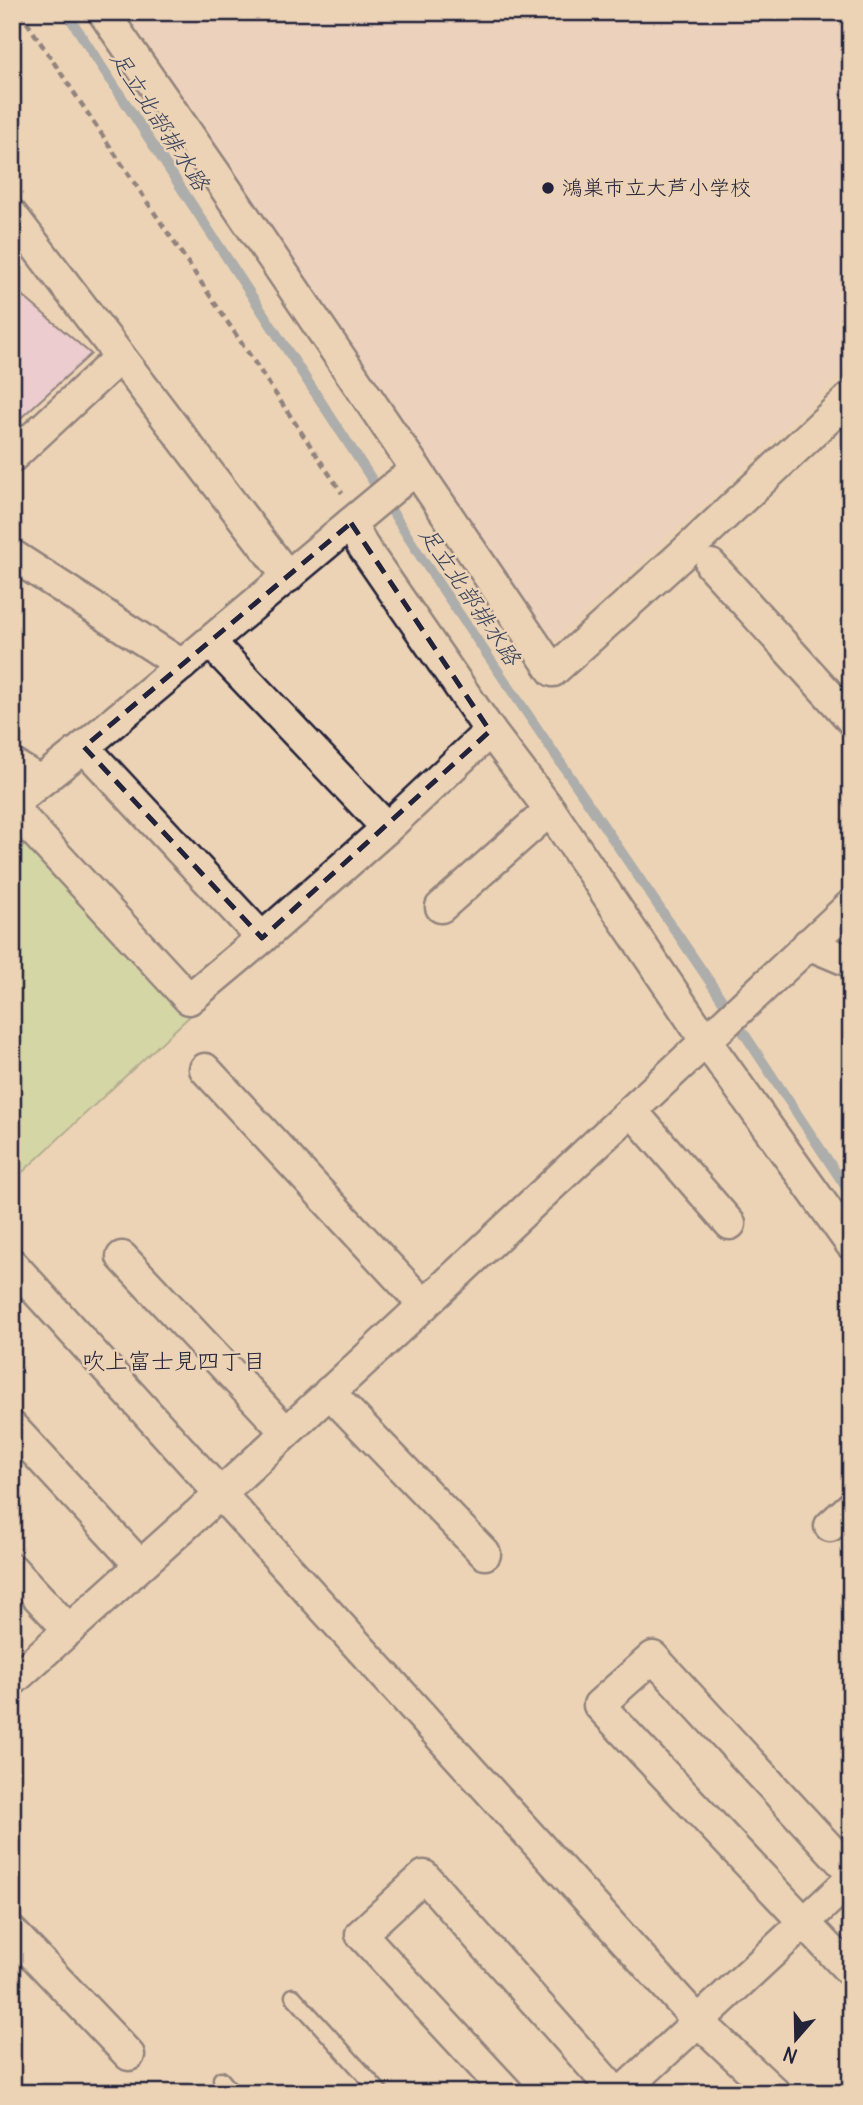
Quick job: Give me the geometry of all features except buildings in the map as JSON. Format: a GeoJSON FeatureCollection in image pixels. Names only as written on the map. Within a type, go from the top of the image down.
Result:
{"type":"FeatureCollection","features":[{"type":"Feature","properties":{"kind":"street"},"geometry":{"type":"LineString","coordinates":[[103,12],[553,671],[851,397]]}},
{"type":"Feature","properties":{"kind":"street"},"geometry":{"type":"LineString","coordinates":[[12,215],[288,577]]}},
{"type":"Feature","properties":{"kind":"street"},"geometry":{"type":"LineString","coordinates":[[12,457],[120,357]]}},
{"type":"Feature","properties":{"kind":"street"},"geometry":{"type":"LineString","coordinates":[[416,469],[12,805],[189,999],[387,828],[491,731]]}},
{"type":"Feature","properties":{"kind":"street"},"geometry":{"type":"LineString","coordinates":[[355,520],[362,545],[491,731],[550,810],[706,1041],[851,1244]]}},
{"type":"Feature","properties":{"kind":"street"},"geometry":{"type":"LineString","coordinates":[[12,555],[182,665]]}},
{"type":"Feature","properties":{"kind":"street"},"geometry":{"type":"LineString","coordinates":[[711,565],[851,719]]}},
{"type":"Feature","properties":{"kind":"street"},"geometry":{"type":"LineString","coordinates":[[210,642],[387,828]]}},
{"type":"Feature","properties":{"kind":"street"},"geometry":{"type":"LineString","coordinates":[[84,747],[262,938]]}},
{"type":"Feature","properties":{"kind":"street"},"geometry":{"type":"LineString","coordinates":[[12,764],[40,781]]}},
{"type":"Feature","properties":{"kind":"street"},"geometry":{"type":"LineString","coordinates":[[441,907],[550,810]]}},
{"type":"Feature","properties":{"kind":"street"},"geometry":{"type":"LineString","coordinates":[[12,1681],[221,1493],[851,905]]}},
{"type":"Feature","properties":{"kind":"street"},"geometry":{"type":"LineString","coordinates":[[808,944],[851,962]]}},
{"type":"Feature","properties":{"kind":"street"},"geometry":{"type":"LineString","coordinates":[[205,1069],[424,1305]]}},
{"type":"Feature","properties":{"kind":"street"},"geometry":{"type":"LineString","coordinates":[[632,1111],[730,1224]]}},
{"type":"Feature","properties":{"kind":"street"},"geometry":{"type":"LineString","coordinates":[[122,1257],[285,1432]]}},
{"type":"Feature","properties":{"kind":"street"},"geometry":{"type":"LineString","coordinates":[[12,1264],[698,2021],[775,2093]]}},
{"type":"Feature","properties":{"kind":"street"},"geometry":{"type":"LineString","coordinates":[[329,1392],[485,1554]]}},
{"type":"Feature","properties":{"kind":"street"},"geometry":{"type":"LineString","coordinates":[[12,1427],[140,1565]]}},
{"type":"Feature","properties":{"kind":"street"},"geometry":{"type":"LineString","coordinates":[[12,1569],[69,1630]]}},
{"type":"Feature","properties":{"kind":"street"},"geometry":{"type":"LineString","coordinates":[[851,1872],[653,1657],[598,1705],[851,1972]]}},
{"type":"Feature","properties":{"kind":"street"},"geometry":{"type":"LineString","coordinates":[[508,2093],[361,1934],[424,1876],[619,2093],[851,1880]]}},
{"type":"Feature","properties":{"kind":"street"},"geometry":{"type":"LineString","coordinates":[[12,1932],[129,2055]]}},
{"type":"Feature","properties":{"kind":"lane"},"geometry":{"type":"LineString","coordinates":[[293,1996],[381,2093]]}},
{"type":"Feature","properties":{"kind":"lane"},"geometry":{"type":"LineString","coordinates":[[221,2079],[233,2093]]}},
{"type":"Feature","properties":{"kind":"path"},"geometry":{"type":"LineString","coordinates":[[20,12],[355,520]]}},
{"type":"Feature","properties":{"kind":"highlighted area"},"geometry":{"type":"Polygon","coordinates":[[[351,523],[490,731],[262,938],[84,747],[351,523]]]}},
{"type":"Feature","properties":{"kind":"shaded area","name":"鴻巣市立大芦小学校"},"geometry":{"type":"Polygon","coordinates":[[[126,12],[851,12],[851,364],[744,468],[553,642],[126,12]]]}},
{"type":"Feature","properties":{"kind":"green space"},"geometry":{"type":"Polygon","coordinates":[[[12,844],[33,847],[190,1016],[12,1182],[12,844]]]}},
{"type":"Feature","properties":{"kind":"waterway","name":"足立北部排水路"},"geometry":{"type":"LineString","coordinates":[[66,12],[424,562],[708,979],[851,1195]]}},
{"type":"Feature","properties":{"kind":"place","name":"鴻巣市立大芦小学校"},"geometry":{"type":"Point","coordinates":[548,188]}},
{"type":"Feature","properties":{"kind":"district","name":"吹上富士見四丁目"},"geometry":{"type":"Point","coordinates":[174,1361]}}]}
